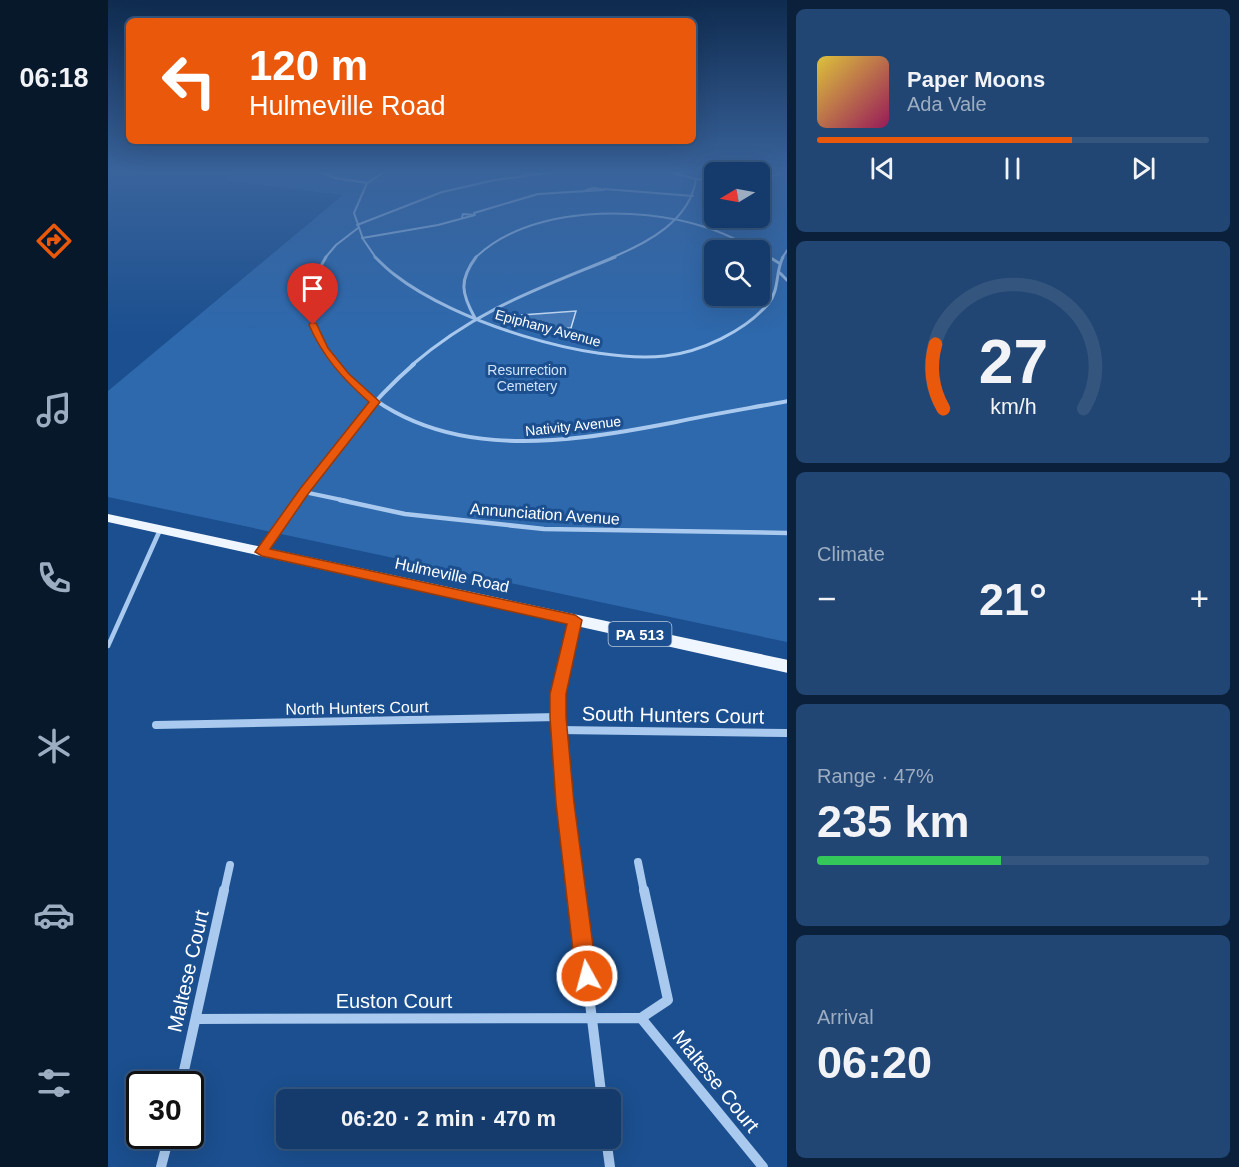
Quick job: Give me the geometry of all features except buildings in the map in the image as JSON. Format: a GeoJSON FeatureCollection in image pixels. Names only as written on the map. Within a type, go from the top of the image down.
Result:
{"type":"FeatureCollection","features":[{"type":"Feature","properties":{"kind":"main road","name":"Hulmeville Road"},"geometry":{"type":"LineString","coordinates":[[108,518],[787,667]]}},
{"type":"Feature","properties":{"kind":"street"},"geometry":{"type":"LineString","coordinates":[[575,620],[558,694],[558,717],[565,803],[601,1089]]}},
{"type":"Feature","properties":{"kind":"street","name":"North Hunters Court"},"geometry":{"type":"LineString","coordinates":[[156,725],[558,717]]}},
{"type":"Feature","properties":{"kind":"street","name":"South Hunters Court"},"geometry":{"type":"LineString","coordinates":[[559,730],[787,733]]}},
{"type":"Feature","properties":{"kind":"street"},"geometry":{"type":"LineString","coordinates":[[592,1020],[641,1018],[668,1000],[638,862]]}},
{"type":"Feature","properties":{"kind":"street","name":"Maltese Court"},"geometry":{"type":"LineString","coordinates":[[184,1071],[230,865]]}},
{"type":"Feature","properties":{"kind":"street","name":"Maltese Court"},"geometry":{"type":"LineString","coordinates":[[641,1018],[763,1167]]}},
{"type":"Feature","properties":{"kind":"street","name":"Euston Court"},"geometry":{"type":"LineString","coordinates":[[196,1019],[592,1020]]}},
{"type":"Feature","properties":{"kind":"street"},"geometry":{"type":"LineString","coordinates":[[161,1167],[166,1149]]}},
{"type":"Feature","properties":{"kind":"street"},"geometry":{"type":"LineString","coordinates":[[608,1149],[610,1167]]}},
{"type":"Feature","properties":{"kind":"lane","name":"Nativity Avenue"},"geometry":{"type":"LineString","coordinates":[[357,227],[334,247],[319,266],[313,283],[310,308],[313,325],[324,348],[346,376],[375,402],[405,420],[442,432],[486,441],[531,443],[592,437],[787,401]]}},
{"type":"Feature","properties":{"kind":"lane","name":"Epiphany Avenue"},"geometry":{"type":"LineString","coordinates":[[358,227],[373,255],[415,288],[475,318],[580,350],[618,357],[665,356],[701,347],[744,324],[771,300],[780,273]]}},
{"type":"Feature","properties":{"kind":"lane"},"geometry":{"type":"LineString","coordinates":[[362,238],[424,227]]}},
{"type":"Feature","properties":{"kind":"lane"},"geometry":{"type":"LineString","coordinates":[[475,318],[466,302],[462,288],[474,258],[510,234],[526,227]]}},
{"type":"Feature","properties":{"kind":"lane"},"geometry":{"type":"LineString","coordinates":[[262,552],[304,492],[375,402],[426,354],[475,318],[536,287],[632,248],[658,235],[667,227]]}},
{"type":"Feature","properties":{"kind":"lane"},"geometry":{"type":"LineString","coordinates":[[704,227],[731,236],[779,263]]}},
{"type":"Feature","properties":{"kind":"lane"},"geometry":{"type":"LineString","coordinates":[[787,251],[779,263],[780,273],[787,280]]}},
{"type":"Feature","properties":{"kind":"lane","name":"Annunciation Avenue"},"geometry":{"type":"LineString","coordinates":[[304,492],[405,514],[544,529],[787,533]]}},
{"type":"Feature","properties":{"kind":"lane"},"geometry":{"type":"LineString","coordinates":[[108,646],[160,530]]}},
{"type":"Feature","properties":{"kind":"green space","name":"Resurrection Cemetery"},"geometry":{"type":"Polygon","coordinates":[[[304,227],[787,227],[787,642],[108,497],[108,391],[304,227]]]}},
{"type":"Feature","properties":{"kind":"route"},"geometry":{"type":"LineString","coordinates":[[313,325],[324,348],[346,376],[375,402],[304,492],[262,552],[575,620],[558,694],[558,717],[565,803],[587,976]]}}]}
